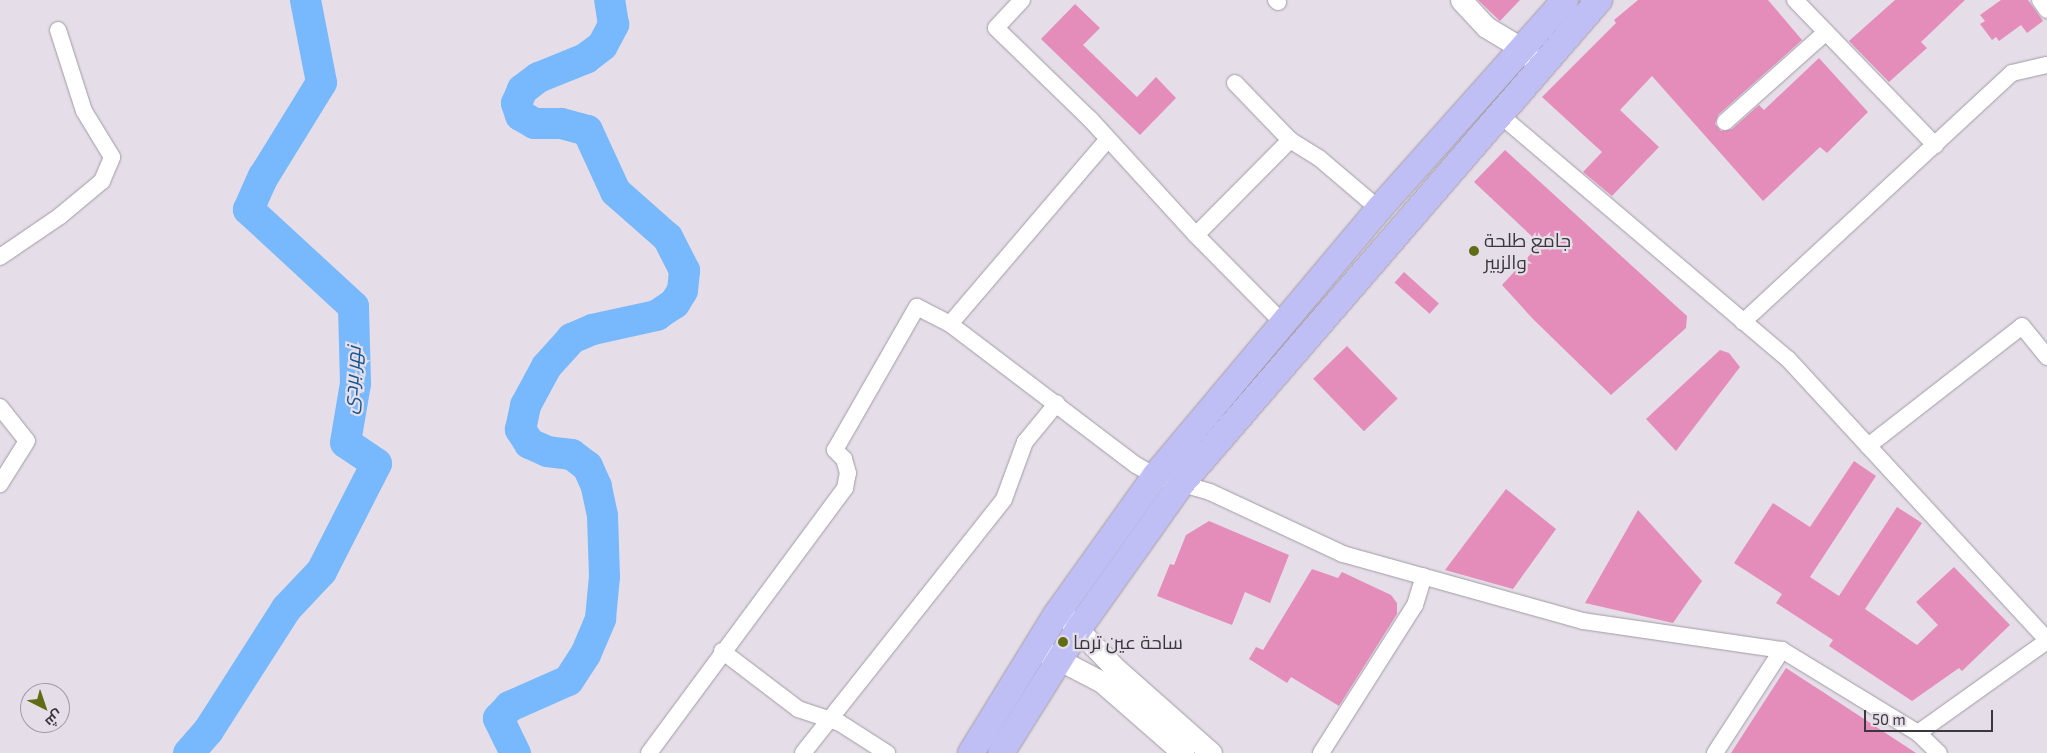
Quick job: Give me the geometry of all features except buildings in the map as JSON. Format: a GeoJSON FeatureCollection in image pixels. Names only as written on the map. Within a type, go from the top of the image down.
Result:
{"type":"FeatureCollection","features":[{"type":"Feature","properties":{"kind":"main road"},"geometry":{"type":"LineString","coordinates":[[971,753],[1056,615],[1156,476],[1379,210],[1565,0]]}},
{"type":"Feature","properties":{"kind":"main road"},"geometry":{"type":"LineString","coordinates":[[1000,753],[1059,659],[1182,483],[1540,66],[1599,0]]}},
{"type":"Feature","properties":{"kind":"street"},"geometry":{"type":"LineString","coordinates":[[1022,0],[996,28],[1108,139],[1196,235],[1283,323]]}},
{"type":"Feature","properties":{"kind":"street"},"geometry":{"type":"LineString","coordinates":[[1461,0],[1486,28],[1521,48],[1540,66]]}},
{"type":"Feature","properties":{"kind":"street"},"geometry":{"type":"LineString","coordinates":[[1795,0],[1935,145]]}},
{"type":"Feature","properties":{"kind":"street"},"geometry":{"type":"LineString","coordinates":[[2040,0],[2047,10]]}},
{"type":"Feature","properties":{"kind":"street"},"geometry":{"type":"LineString","coordinates":[[0,258],[60,216],[102,181],[112,156],[84,111],[58,30]]}},
{"type":"Feature","properties":{"kind":"street"},"geometry":{"type":"LineString","coordinates":[[1725,122],[1826,32]]}},
{"type":"Feature","properties":{"kind":"street"},"geometry":{"type":"LineString","coordinates":[[1743,322],[2012,73],[2047,65]]}},
{"type":"Feature","properties":{"kind":"street"},"geometry":{"type":"LineString","coordinates":[[1235,83],[1290,140],[1319,158],[1379,210]]}},
{"type":"Feature","properties":{"kind":"street"},"geometry":{"type":"LineString","coordinates":[[1499,114],[1788,359],[2047,641],[1918,733]]}},
{"type":"Feature","properties":{"kind":"street"},"geometry":{"type":"LineString","coordinates":[[950,324],[1108,139]]}},
{"type":"Feature","properties":{"kind":"street"},"geometry":{"type":"LineString","coordinates":[[1196,235],[1290,140]]}},
{"type":"Feature","properties":{"kind":"street"},"geometry":{"type":"LineString","coordinates":[[649,753],[845,488],[848,473],[844,459],[835,450],[917,308],[950,324],[1057,403],[1136,465],[1156,476],[1210,492],[1343,554],[1583,621],[1782,650],[1918,733],[1939,753]]}},
{"type":"Feature","properties":{"kind":"street"},"geometry":{"type":"LineString","coordinates":[[1868,446],[2022,326],[2047,358]]}},
{"type":"Feature","properties":{"kind":"street"},"geometry":{"type":"LineString","coordinates":[[803,753],[1004,499],[1025,442],[1057,403]]}},
{"type":"Feature","properties":{"kind":"street"},"geometry":{"type":"LineString","coordinates":[[0,407],[27,441],[0,484]]}},
{"type":"Feature","properties":{"kind":"street"},"geometry":{"type":"LineString","coordinates":[[1321,753],[1415,605],[1424,576]]}},
{"type":"Feature","properties":{"kind":"street"},"geometry":{"type":"LineString","coordinates":[[1056,615],[1069,619],[1080,628],[1113,666],[1211,753]]}},
{"type":"Feature","properties":{"kind":"street"},"geometry":{"type":"LineString","coordinates":[[1038,643],[1046,653],[1102,682],[1184,753]]}},
{"type":"Feature","properties":{"kind":"street"},"geometry":{"type":"LineString","coordinates":[[1715,753],[1782,650]]}},
{"type":"Feature","properties":{"kind":"street"},"geometry":{"type":"LineString","coordinates":[[722,652],[798,709],[852,729],[887,753]]}},
{"type":"Feature","properties":{"kind":"waterway","name":"نهر بردى"},"geometry":{"type":"LineString","coordinates":[[188,753],[208,730],[286,608],[321,571],[376,463],[345,442],[355,383],[353,306],[248,209],[263,176],[321,82],[305,0]]}},
{"type":"Feature","properties":{"kind":"waterway"},"geometry":{"type":"LineString","coordinates":[[515,753],[498,718],[509,706],[568,680],[585,654],[600,618],[604,576],[602,515],[596,486],[587,466],[571,454],[547,451],[529,443],[520,429],[525,405],[546,366],[571,338],[592,329],[656,315],[674,303],[682,290],[684,270],[667,237],[615,191],[587,130],[560,123],[534,123],[520,115],[516,103],[522,89],[538,77],[585,58],[602,45],[613,24],[609,0]]}},
{"type":"Feature","properties":{"kind":"place","name":"جامع طلحة والزبير"},"geometry":{"type":"Point","coordinates":[1474,251]}},
{"type":"Feature","properties":{"kind":"place","name":"ساحة عين ترما"},"geometry":{"type":"Point","coordinates":[1063,642]}}]}
